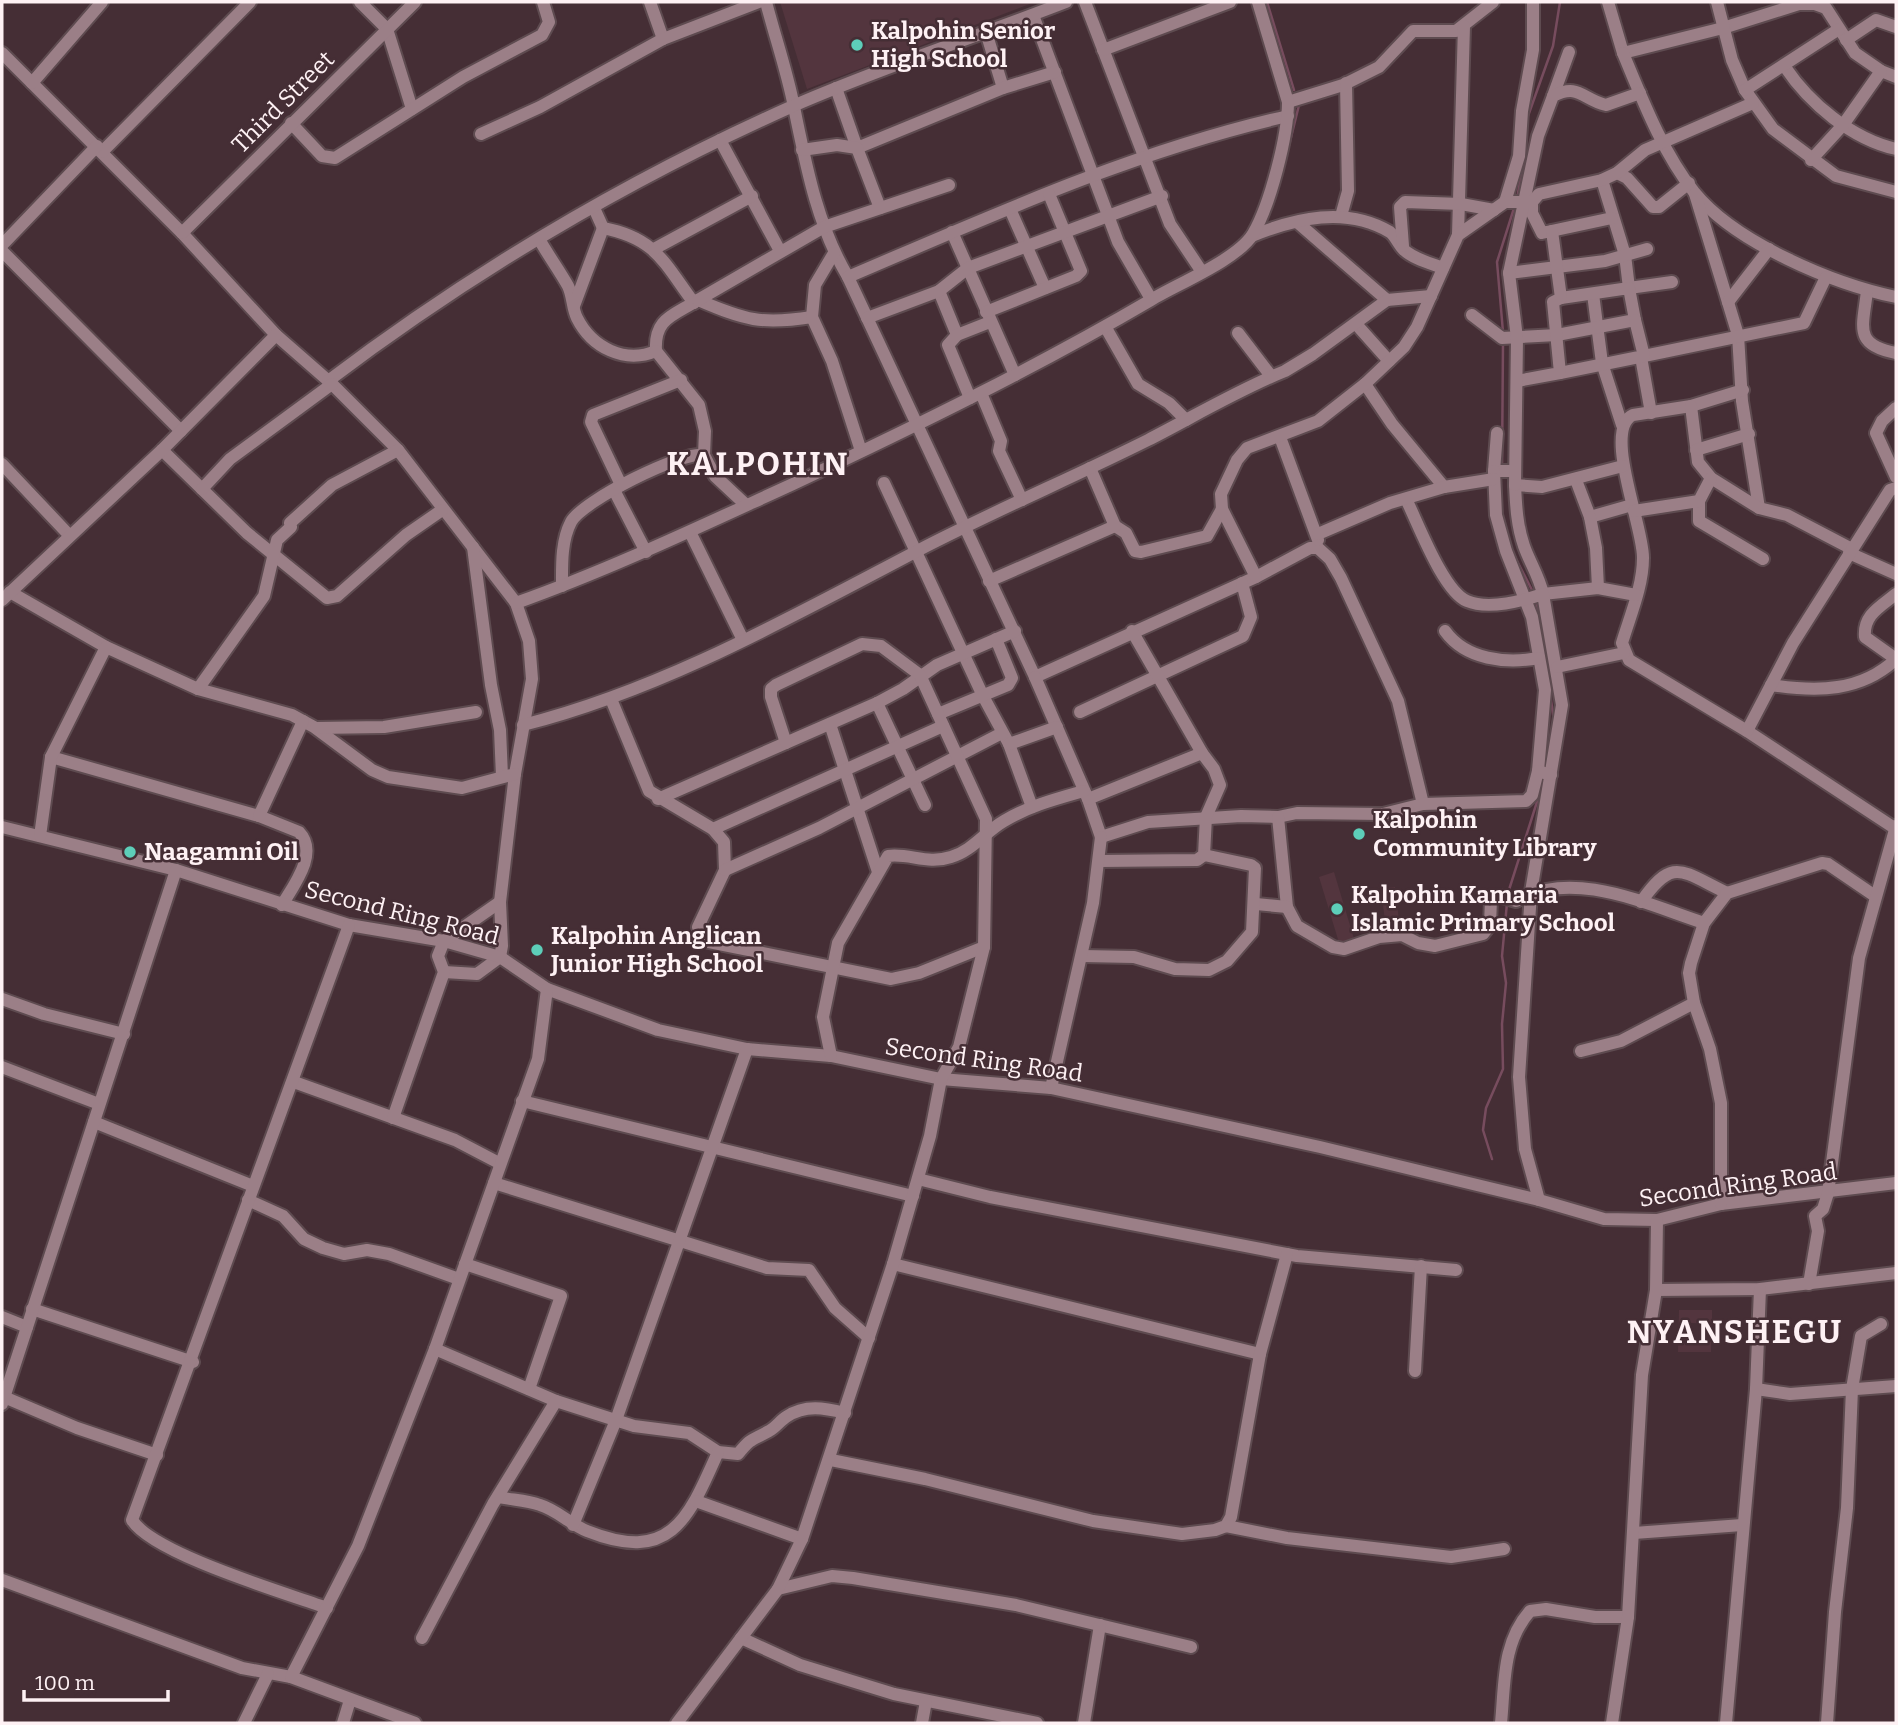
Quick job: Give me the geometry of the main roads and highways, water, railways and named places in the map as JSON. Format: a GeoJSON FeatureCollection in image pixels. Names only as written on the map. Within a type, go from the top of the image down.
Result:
{"type":"FeatureCollection","features":[{"type":"Feature","properties":{"kind":"waterway"},"geometry":{"type":"LineString","coordinates":[[1267,2],[1294,90]]}},
{"type":"Feature","properties":{"kind":"waterway"},"geometry":{"type":"LineString","coordinates":[[1528,116],[1553,46],[1560,2]]}},
{"type":"Feature","properties":{"kind":"waterway"},"geometry":{"type":"LineString","coordinates":[[1283,170],[1299,105]]}},
{"type":"Feature","properties":{"kind":"waterway"},"geometry":{"type":"LineString","coordinates":[[1517,199],[1523,164]]}},
{"type":"Feature","properties":{"kind":"waterway"},"geometry":{"type":"LineString","coordinates":[[1503,332],[1497,262],[1515,205]]}},
{"type":"Feature","properties":{"kind":"waterway"},"geometry":{"type":"LineString","coordinates":[[1502,468],[1503,342]]}},
{"type":"Feature","properties":{"kind":"waterway"},"geometry":{"type":"LineString","coordinates":[[1513,553],[1534,594]]}},
{"type":"Feature","properties":{"kind":"waterway"},"geometry":{"type":"LineString","coordinates":[[1536,600],[1540,628]]}},
{"type":"Feature","properties":{"kind":"waterway"},"geometry":{"type":"LineString","coordinates":[[1550,693],[1554,721]]}},
{"type":"Feature","properties":{"kind":"waterway"},"geometry":{"type":"LineString","coordinates":[[1508,893],[1543,783]]}},
{"type":"Feature","properties":{"kind":"waterway"},"geometry":{"type":"LineString","coordinates":[[1492,1159],[1483,1130],[1486,1108],[1503,1069],[1502,1024],[1506,983],[1502,956],[1507,903]]}},
{"type":"Feature","properties":{"kind":"place","name":"Kalpohin Senior High School"},"geometry":{"type":"Point","coordinates":[857,45]}},
{"type":"Feature","properties":{"kind":"place","name":"Kalpohin Community Library"},"geometry":{"type":"Point","coordinates":[1359,834]}},
{"type":"Feature","properties":{"kind":"place","name":"Naagamni Oil"},"geometry":{"type":"Point","coordinates":[130,852]}},
{"type":"Feature","properties":{"kind":"place","name":"Kalpohin Kamaria Islamic Primary School"},"geometry":{"type":"Point","coordinates":[1337,909]}},
{"type":"Feature","properties":{"kind":"place","name":"Kalpohin Anglican Junior High School"},"geometry":{"type":"Point","coordinates":[537,950]}},
{"type":"Feature","properties":{"kind":"district","name":"KALPOHIN"},"geometry":{"type":"Point","coordinates":[758,464]}},
{"type":"Feature","properties":{"kind":"district","name":"NYANSHEGU"},"geometry":{"type":"Point","coordinates":[1735,1332]}}]}
